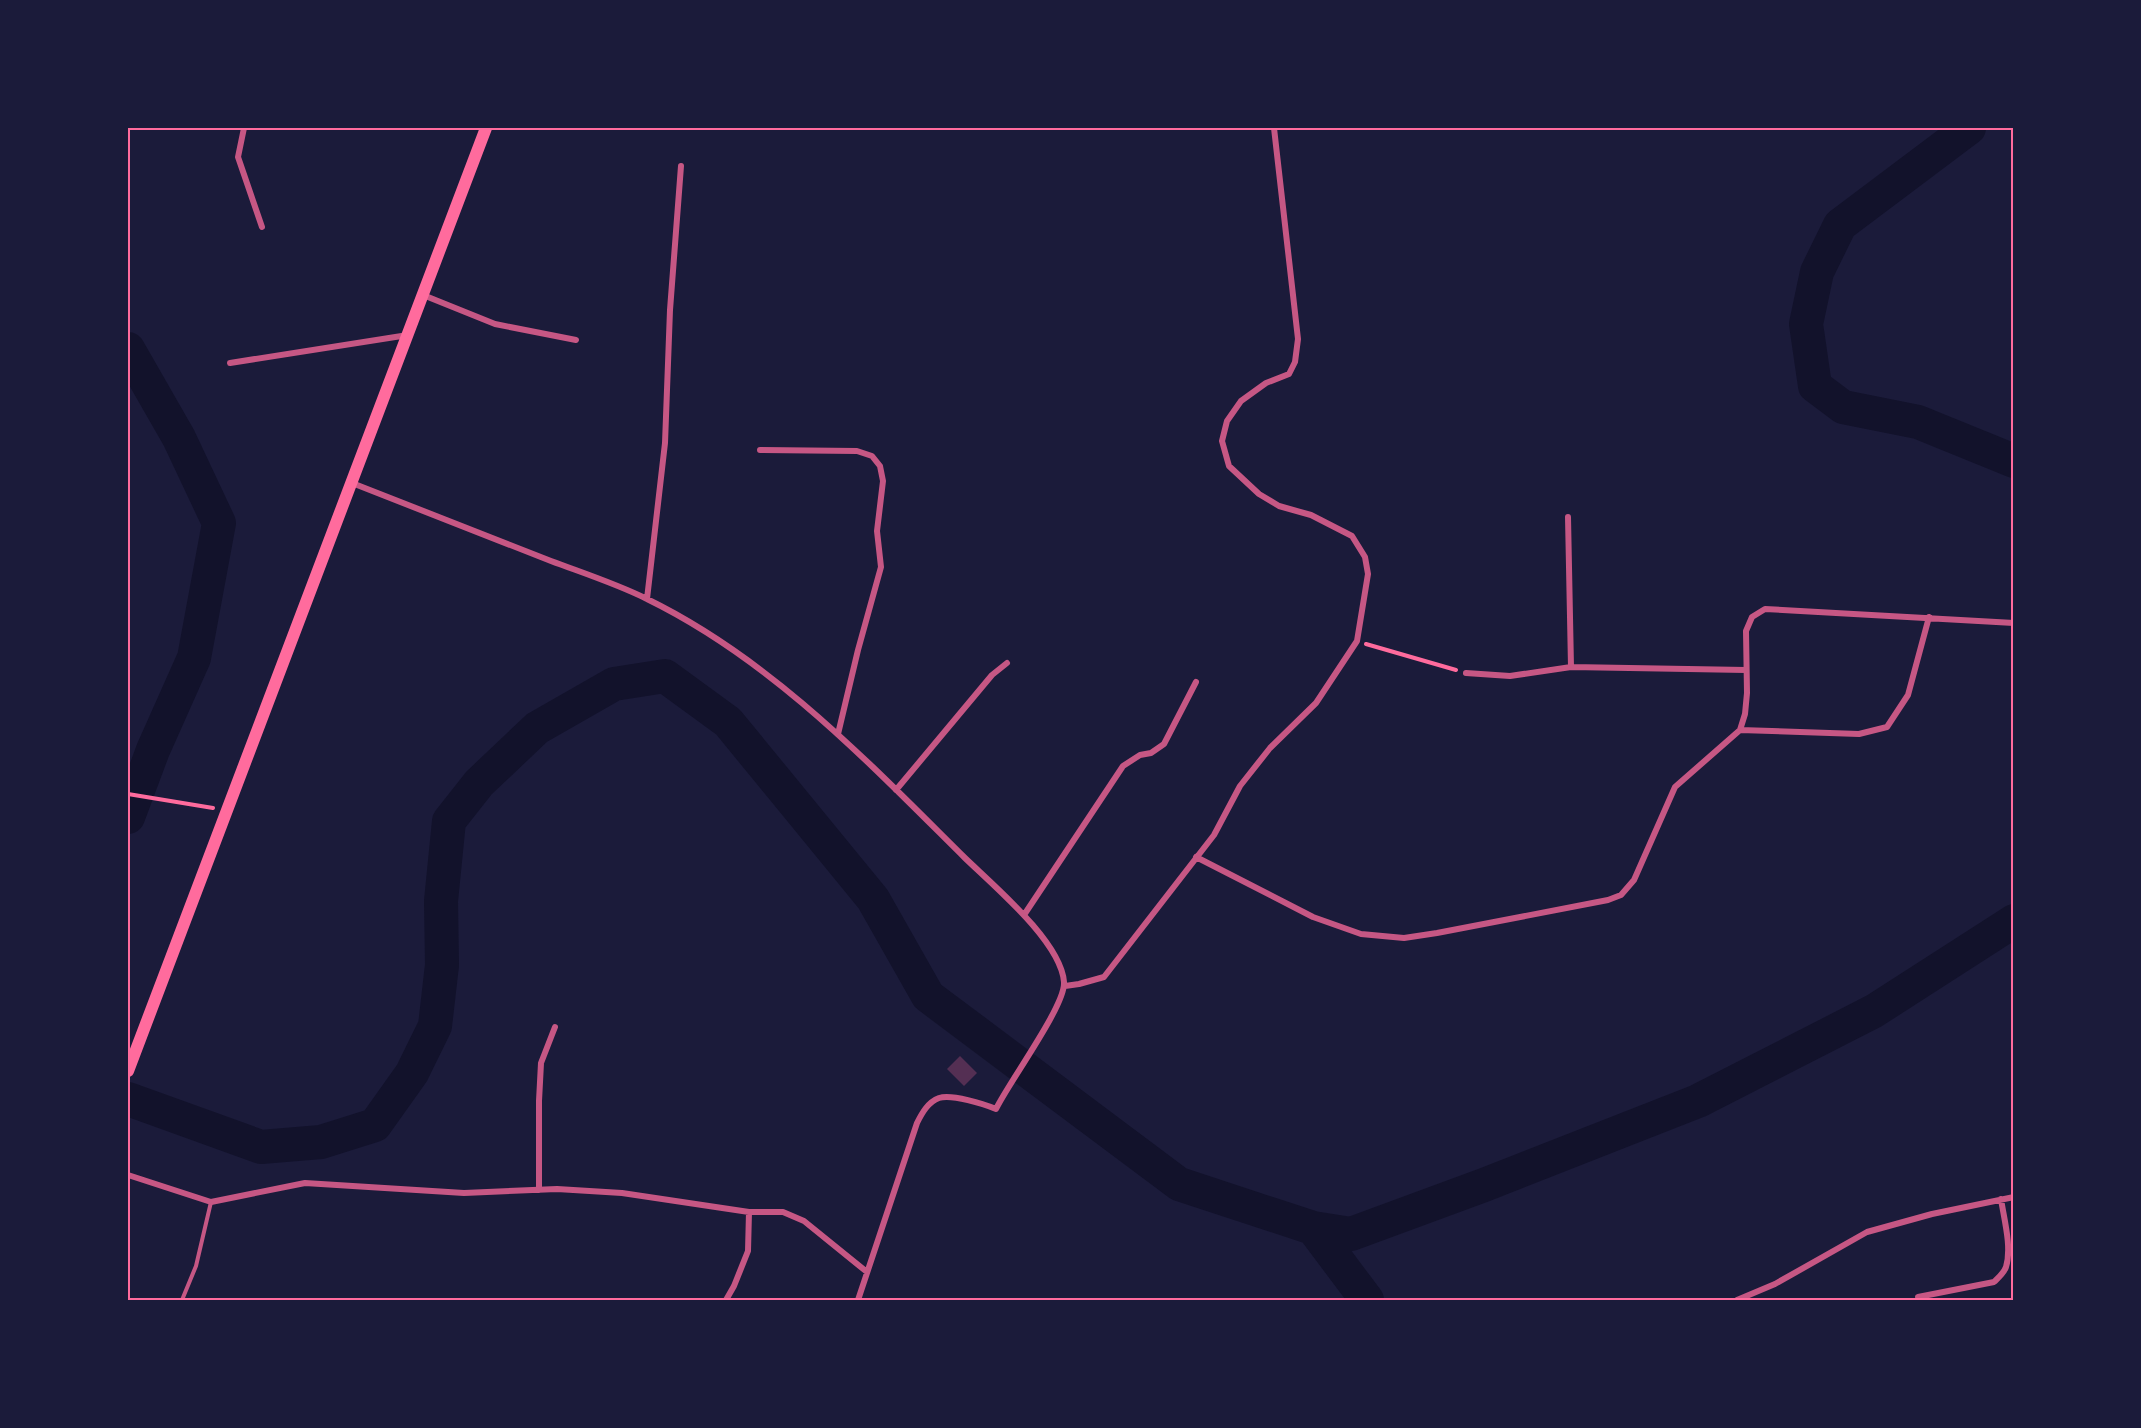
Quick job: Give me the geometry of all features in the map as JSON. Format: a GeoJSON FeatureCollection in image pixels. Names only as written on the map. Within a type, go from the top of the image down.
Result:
{"type":"FeatureCollection","features":[{"type":"Feature","properties":{"kind":"main road"},"geometry":{"type":"LineString","coordinates":[[129,1066],[486,128]]}},
{"type":"Feature","properties":{"kind":"street"},"geometry":{"type":"LineString","coordinates":[[244,128],[238,158],[262,226]]}},
{"type":"Feature","properties":{"kind":"street"},"geometry":{"type":"LineString","coordinates":[[1065,986],[1104,977],[1214,835],[1240,786],[1270,748],[1316,703],[1357,641],[1368,574],[1365,557],[1352,536],[1311,515],[1279,506],[1259,494],[1229,466],[1222,441],[1227,421],[1241,401],[1266,383],[1289,374],[1295,362],[1298,339],[1274,128]]}},
{"type":"Feature","properties":{"kind":"street"},"geometry":{"type":"LineString","coordinates":[[647,599],[665,443],[670,310],[681,166]]}},
{"type":"Feature","properties":{"kind":"street"},"geometry":{"type":"LineString","coordinates":[[423,296],[495,324],[576,340]]}},
{"type":"Feature","properties":{"kind":"street"},"geometry":{"type":"LineString","coordinates":[[230,363],[408,335]]}},
{"type":"Feature","properties":{"kind":"street"},"geometry":{"type":"LineString","coordinates":[[760,450],[857,451],[872,456],[880,466],[883,481],[877,531],[881,567],[838,734]]}},
{"type":"Feature","properties":{"kind":"street"},"geometry":{"type":"LineString","coordinates":[[352,483],[647,599],[712,636],[787,690],[838,734],[1024,915],[1054,953],[1062,968],[1065,986],[1055,1012],[996,1109],[952,1098],[939,1098],[926,1107],[917,1123],[858,1300]]}},
{"type":"Feature","properties":{"kind":"street"},"geometry":{"type":"LineString","coordinates":[[1568,517],[1571,667]]}},
{"type":"Feature","properties":{"kind":"street"},"geometry":{"type":"LineString","coordinates":[[1196,857],[1313,917],[1372,935],[1404,938],[1608,900],[1621,895],[1634,880],[1675,787],[1740,730],[1745,714],[1747,693],[1746,631],[1752,617],[1765,609],[2013,623]]}},
{"type":"Feature","properties":{"kind":"street"},"geometry":{"type":"LineString","coordinates":[[1740,730],[1859,734],[1887,727],[1908,695],[1929,617]]}},
{"type":"Feature","properties":{"kind":"street"},"geometry":{"type":"LineString","coordinates":[[896,790],[992,675],[1007,663]]}},
{"type":"Feature","properties":{"kind":"street"},"geometry":{"type":"LineString","coordinates":[[1466,673],[1510,676],[1571,667],[1746,670]]}},
{"type":"Feature","properties":{"kind":"street"},"geometry":{"type":"LineString","coordinates":[[1024,915],[1123,766],[1164,744],[1196,682]]}},
{"type":"Feature","properties":{"kind":"street"},"geometry":{"type":"LineString","coordinates":[[539,1190],[539,1101],[542,1063],[555,1027]]}},
{"type":"Feature","properties":{"kind":"street"},"geometry":{"type":"LineString","coordinates":[[128,1175],[211,1202],[304,1183],[464,1193],[539,1190],[622,1192],[749,1212],[783,1212],[804,1221],[867,1272]]}},
{"type":"Feature","properties":{"kind":"street"},"geometry":{"type":"LineString","coordinates":[[1737,1300],[1775,1284],[1868,1232],[1932,1214],[2013,1197]]}},
{"type":"Feature","properties":{"kind":"street"},"geometry":{"type":"LineString","coordinates":[[1918,1297],[1994,1282],[2002,1274],[2006,1267],[2007,1248],[2001,1199]]}},
{"type":"Feature","properties":{"kind":"street"},"geometry":{"type":"LineString","coordinates":[[726,1300],[748,1251],[749,1212]]}},
{"type":"Feature","properties":{"kind":"lane"},"geometry":{"type":"LineString","coordinates":[[182,1300],[196,1266],[211,1202]]}},
{"type":"Feature","properties":{"kind":"path"},"geometry":{"type":"LineString","coordinates":[[1357,641],[1466,673]]}},
{"type":"Feature","properties":{"kind":"path"},"geometry":{"type":"LineString","coordinates":[[128,794],[227,811]]}},
{"type":"Feature","properties":{"kind":"building"},"geometry":{"type":"Polygon","coordinates":[[[960,1056],[977,1073],[964,1086],[947,1069],[960,1056]]]}},
{"type":"Feature","properties":{"kind":"waterway"},"geometry":{"type":"LineString","coordinates":[[1969,128],[1840,225],[1817,272],[1806,324],[1815,386],[1843,407],[1918,422],[2014,461]]}},
{"type":"Feature","properties":{"kind":"waterway"},"geometry":{"type":"LineString","coordinates":[[128,349],[179,438],[219,523],[194,658],[153,750],[128,817]]}},
{"type":"Feature","properties":{"kind":"waterway"},"geometry":{"type":"LineString","coordinates":[[128,1099],[261,1147],[321,1142],[375,1125],[412,1073],[435,1026],[442,965],[441,901],[449,821],[479,783],[537,728],[614,684],[665,676],[728,722],[873,899],[928,996],[1179,1184],[1313,1228],[1351,1234],[1484,1185],[1698,1101],[1874,1011],[2014,921]]}},
{"type":"Feature","properties":{"kind":"waterway"},"geometry":{"type":"LineString","coordinates":[[1313,1228],[1367,1300]]}}]}
